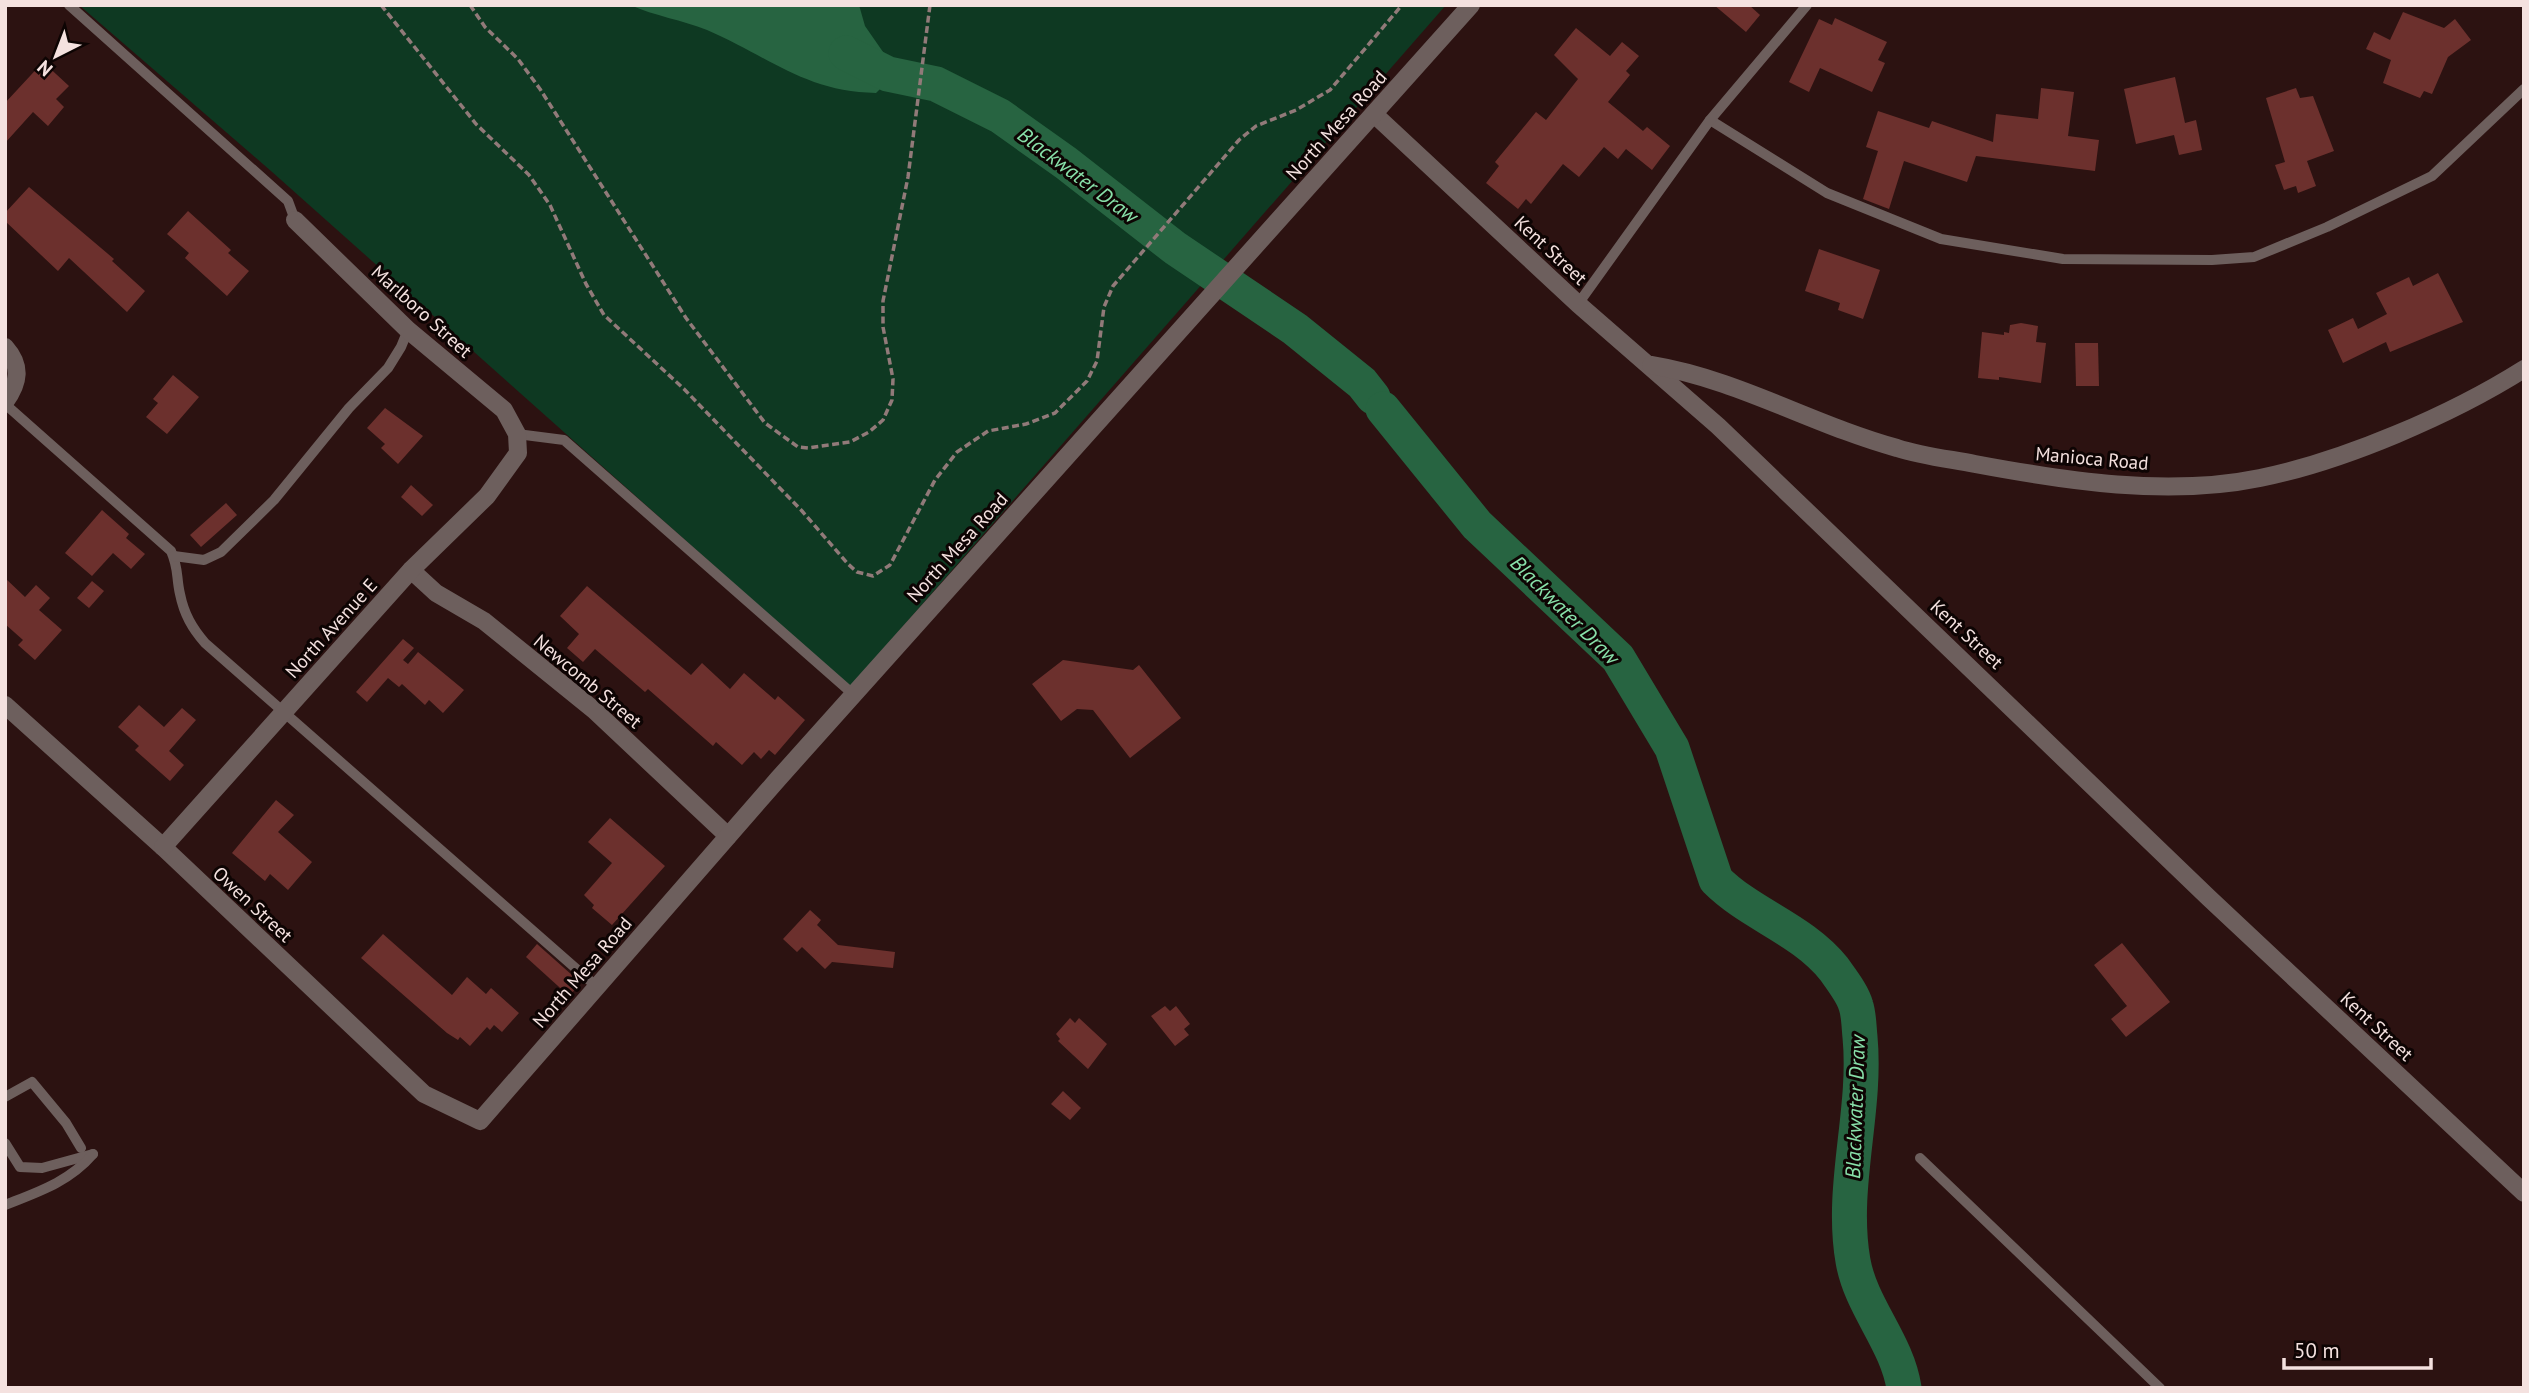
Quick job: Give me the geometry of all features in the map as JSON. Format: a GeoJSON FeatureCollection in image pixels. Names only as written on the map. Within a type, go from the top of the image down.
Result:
{"type":"FeatureCollection","features":[{"type":"Feature","properties":{"kind":"street","name":"North Mesa Road"},"geometry":{"type":"LineString","coordinates":[[480,1121],[728,836],[1471,5]]}},
{"type":"Feature","properties":{"kind":"street","name":"Kent Street"},"geometry":{"type":"LineString","coordinates":[[1374,114],[1578,304],[1718,426],[2219,907],[2524,1193]]}},
{"type":"Feature","properties":{"kind":"street","name":"Marlboro Street"},"geometry":{"type":"LineString","coordinates":[[295,220],[408,330],[504,410],[517,434]]}},
{"type":"Feature","properties":{"kind":"street"},"geometry":{"type":"LineString","coordinates":[[5,347],[12,355],[19,374],[14,390],[5,403]]}},
{"type":"Feature","properties":{"kind":"street","name":"Manioca Road"},"geometry":{"type":"LineString","coordinates":[[1650,364],[1715,378],[1835,428],[1898,449],[2030,474],[2154,485],[2223,483],[2289,471],[2406,428],[2471,400],[2524,369]]}},
{"type":"Feature","properties":{"kind":"street","name":"North Avenue E"},"geometry":{"type":"LineString","coordinates":[[163,847],[411,570],[487,496],[512,465],[518,453],[517,434]]}},
{"type":"Feature","properties":{"kind":"street","name":"Newcomb Street"},"geometry":{"type":"LineString","coordinates":[[411,570],[436,593],[484,621],[594,710],[728,836]]}},
{"type":"Feature","properties":{"kind":"street","name":"Owen Street"},"geometry":{"type":"LineString","coordinates":[[5,705],[163,847],[424,1094],[480,1121]]}},
{"type":"Feature","properties":{"kind":"lane"},"geometry":{"type":"LineString","coordinates":[[69,5],[289,201],[295,220]]}},
{"type":"Feature","properties":{"kind":"lane"},"geometry":{"type":"LineString","coordinates":[[1578,304],[1710,120],[1807,5]]}},
{"type":"Feature","properties":{"kind":"lane"},"geometry":{"type":"LineString","coordinates":[[1710,120],[1827,192],[1941,239],[2063,260],[2212,260],[2254,257],[2327,227],[2432,176],[2524,89]]}},
{"type":"Feature","properties":{"kind":"lane"},"geometry":{"type":"LineString","coordinates":[[174,556],[204,560],[221,552],[274,500],[349,408],[388,368],[408,330]]}},
{"type":"Feature","properties":{"kind":"lane"},"geometry":{"type":"LineString","coordinates":[[5,403],[171,551],[179,568],[179,592],[189,623],[205,643],[597,987]]}},
{"type":"Feature","properties":{"kind":"lane"},"geometry":{"type":"LineString","coordinates":[[517,434],[565,440],[854,695]]}},
{"type":"Feature","properties":{"kind":"lane"},"geometry":{"type":"LineString","coordinates":[[5,1097],[32,1082],[66,1123],[81,1148]]}},
{"type":"Feature","properties":{"kind":"lane"},"geometry":{"type":"LineString","coordinates":[[5,1143],[20,1167],[32,1170],[93,1154],[79,1171],[62,1182],[5,1205]]}},
{"type":"Feature","properties":{"kind":"lane"},"geometry":{"type":"LineString","coordinates":[[1920,1158],[2160,1388]]}},
{"type":"Feature","properties":{"kind":"path"},"geometry":{"type":"LineString","coordinates":[[381,5],[476,124],[529,175],[550,205],[586,284],[604,315],[684,389],[802,511],[848,564],[866,576],[879,574],[890,565],[934,480],[968,442],[988,431],[1043,420],[1065,404],[1087,381],[1097,361],[1107,295],[1139,254],[1247,132],[1318,99],[1330,90],[1402,5]]}},
{"type":"Feature","properties":{"kind":"path"},"geometry":{"type":"LineString","coordinates":[[470,5],[485,27],[518,59],[540,89],[681,309],[743,395],[775,432],[798,447],[808,448],[850,442],[869,432],[888,411],[893,379],[883,327],[883,301],[908,177],[930,5]]}},
{"type":"Feature","properties":{"kind":"shaded area"},"geometry":{"type":"Polygon","coordinates":[[[79,5],[1446,5],[850,687],[271,171],[79,5]]]}},
{"type":"Feature","properties":{"kind":"shaded area"},"geometry":{"type":"Polygon","coordinates":[[[630,5],[859,5],[865,26],[890,62],[885,84],[876,93],[828,86],[788,71],[707,30],[630,5]]]}},
{"type":"Feature","properties":{"kind":"building"},"geometry":{"type":"Polygon","coordinates":[[[1714,5],[1749,5],[1760,15],[1746,32],[1714,5]]]}},
{"type":"Feature","properties":{"kind":"building"},"geometry":{"type":"Polygon","coordinates":[[[2403,12],[2444,28],[2455,19],[2471,40],[2448,57],[2432,94],[2424,91],[2420,98],[2383,83],[2391,60],[2366,49],[2374,32],[2390,40],[2403,12]]]}},
{"type":"Feature","properties":{"kind":"building"},"geometry":{"type":"Polygon","coordinates":[[[1835,18],[1887,42],[1878,60],[1885,63],[1872,92],[1820,68],[1809,92],[1789,82],[1819,19],[1832,25],[1835,18]]]}},
{"type":"Feature","properties":{"kind":"building"},"geometry":{"type":"Polygon","coordinates":[[[1576,28],[1610,56],[1622,42],[1639,56],[1626,71],[1630,75],[1608,102],[1643,131],[1647,127],[1670,146],[1652,170],[1626,149],[1618,159],[1604,147],[1579,177],[1563,164],[1531,204],[1526,199],[1518,209],[1486,183],[1499,166],[1495,162],[1536,112],[1546,120],[1578,79],[1554,55],[1576,28]]]}},
{"type":"Feature","properties":{"kind":"building"},"geometry":{"type":"Polygon","coordinates":[[[43,62],[69,86],[56,99],[64,107],[48,126],[33,112],[5,143],[5,103],[43,62]]]}},
{"type":"Feature","properties":{"kind":"building"},"geometry":{"type":"Polygon","coordinates":[[[2175,77],[2185,123],[2196,120],[2202,150],[2179,155],[2174,135],[2136,144],[2124,89],[2175,77]]]}},
{"type":"Feature","properties":{"kind":"building"},"geometry":{"type":"Polygon","coordinates":[[[2041,88],[2074,92],[2068,136],[2099,140],[2095,171],[1976,156],[1967,182],[1904,161],[1889,209],[1863,199],[1878,151],[1866,147],[1878,111],[1929,128],[1932,121],[1993,142],[1996,114],[2038,119],[2041,88]]]}},
{"type":"Feature","properties":{"kind":"building"},"geometry":{"type":"Polygon","coordinates":[[[2296,88],[2300,98],[2313,96],[2334,151],[2307,161],[2316,186],[2298,193],[2296,186],[2284,190],[2275,165],[2285,162],[2266,98],[2296,88]]]}},
{"type":"Feature","properties":{"kind":"building"},"geometry":{"type":"Polygon","coordinates":[[[29,187],[114,259],[112,261],[145,291],[127,312],[69,258],[58,271],[5,221],[5,213],[29,187]]]}},
{"type":"Feature","properties":{"kind":"building"},"geometry":{"type":"Polygon","coordinates":[[[188,211],[231,250],[228,253],[249,271],[227,296],[185,258],[189,253],[167,234],[188,211]]]}},
{"type":"Feature","properties":{"kind":"building"},"geometry":{"type":"Polygon","coordinates":[[[1819,249],[1880,270],[1863,319],[1838,310],[1840,303],[1805,291],[1819,249]]]}},
{"type":"Feature","properties":{"kind":"building"},"geometry":{"type":"Polygon","coordinates":[[[2438,273],[2463,322],[2390,352],[2386,342],[2343,363],[2328,330],[2353,318],[2358,329],[2387,314],[2376,293],[2409,277],[2413,286],[2438,273]]]}},
{"type":"Feature","properties":{"kind":"building"},"geometry":{"type":"Polygon","coordinates":[[[2021,323],[2038,326],[2036,342],[2046,343],[2041,383],[1999,377],[1999,380],[1978,378],[1982,332],[2004,335],[2004,332],[2009,333],[2010,325],[2021,323]]]}},
{"type":"Feature","properties":{"kind":"building"},"geometry":{"type":"Polygon","coordinates":[[[2075,343],[2098,343],[2099,386],[2076,386],[2075,343]]]}},
{"type":"Feature","properties":{"kind":"building"},"geometry":{"type":"Polygon","coordinates":[[[173,375],[199,397],[167,434],[146,417],[158,403],[153,399],[173,375]]]}},
{"type":"Feature","properties":{"kind":"building"},"geometry":{"type":"Polygon","coordinates":[[[385,408],[423,436],[398,464],[381,448],[385,444],[367,428],[385,408]]]}},
{"type":"Feature","properties":{"kind":"building"},"geometry":{"type":"Polygon","coordinates":[[[411,485],[433,505],[422,516],[401,497],[411,485]]]}},
{"type":"Feature","properties":{"kind":"building"},"geometry":{"type":"Polygon","coordinates":[[[226,503],[237,515],[201,547],[190,535],[226,503]]]}},
{"type":"Feature","properties":{"kind":"building"},"geometry":{"type":"Polygon","coordinates":[[[102,510],[129,534],[126,538],[145,554],[131,569],[113,553],[92,576],[65,553],[102,510]]]}},
{"type":"Feature","properties":{"kind":"building"},"geometry":{"type":"Polygon","coordinates":[[[5,578],[25,597],[36,585],[50,598],[39,610],[62,630],[35,660],[18,645],[23,640],[5,624],[5,578]]]}},
{"type":"Feature","properties":{"kind":"building"},"geometry":{"type":"Polygon","coordinates":[[[92,581],[104,591],[89,608],[77,598],[92,581]]]}},
{"type":"Feature","properties":{"kind":"building"},"geometry":{"type":"Polygon","coordinates":[[[587,586],[691,675],[702,663],[730,689],[744,673],[775,700],[778,696],[805,720],[775,755],[769,750],[761,759],[754,752],[742,765],[716,742],[713,746],[648,689],[645,692],[595,649],[583,662],[567,648],[579,634],[560,616],[587,586]]]}},
{"type":"Feature","properties":{"kind":"building"},"geometry":{"type":"Polygon","coordinates":[[[403,639],[414,648],[403,660],[408,664],[418,652],[464,690],[443,713],[429,700],[425,705],[402,684],[399,687],[388,678],[367,702],[356,692],[403,639]]]}},
{"type":"Feature","properties":{"kind":"building"},"geometry":{"type":"Polygon","coordinates":[[[1063,660],[1133,670],[1139,665],[1181,718],[1130,758],[1093,710],[1077,709],[1061,721],[1032,684],[1063,660]]]}},
{"type":"Feature","properties":{"kind":"building"},"geometry":{"type":"Polygon","coordinates":[[[139,705],[164,727],[182,708],[196,720],[169,751],[184,765],[170,781],[135,750],[139,746],[118,727],[139,705]]]}},
{"type":"Feature","properties":{"kind":"building"},"geometry":{"type":"Polygon","coordinates":[[[276,800],[294,815],[278,832],[312,862],[288,890],[270,874],[265,881],[232,853],[276,800]]]}},
{"type":"Feature","properties":{"kind":"building"},"geometry":{"type":"Polygon","coordinates":[[[610,818],[665,866],[612,925],[592,908],[594,905],[584,895],[612,863],[588,842],[610,818]]]}},
{"type":"Feature","properties":{"kind":"building"},"geometry":{"type":"Polygon","coordinates":[[[810,910],[821,920],[817,925],[838,945],[895,952],[893,968],[832,962],[825,969],[802,947],[797,952],[783,939],[810,910]]]}},
{"type":"Feature","properties":{"kind":"building"},"geometry":{"type":"Polygon","coordinates":[[[383,934],[452,995],[467,977],[486,994],[491,988],[519,1013],[502,1032],[494,1025],[490,1030],[487,1027],[470,1046],[460,1037],[458,1040],[361,958],[383,934]]]}},
{"type":"Feature","properties":{"kind":"building"},"geometry":{"type":"Polygon","coordinates":[[[2122,943],[2170,1002],[2126,1037],[2111,1019],[2127,1006],[2094,965],[2122,943]]]}},
{"type":"Feature","properties":{"kind":"building"},"geometry":{"type":"Polygon","coordinates":[[[537,944],[581,983],[569,996],[526,957],[537,944]]]}},
{"type":"Feature","properties":{"kind":"building"},"geometry":{"type":"Polygon","coordinates":[[[1165,1006],[1170,1011],[1176,1006],[1190,1024],[1184,1029],[1189,1035],[1175,1046],[1151,1016],[1165,1006]]]}},
{"type":"Feature","properties":{"kind":"building"},"geometry":{"type":"Polygon","coordinates":[[[1070,1018],[1075,1023],[1079,1018],[1107,1044],[1088,1069],[1058,1041],[1060,1039],[1056,1034],[1070,1018]]]}},
{"type":"Feature","properties":{"kind":"building"},"geometry":{"type":"Polygon","coordinates":[[[1063,1091],[1081,1108],[1070,1120],[1051,1104],[1063,1091]]]}},
{"type":"Feature","properties":{"kind":"waterway","name":"Blackwater Draw"},"geometry":{"type":"LineString","coordinates":[[846,53],[888,74],[936,84],[1000,116],[1066,163],[1175,248],[1295,329],[1362,383],[1373,397]]}},
{"type":"Feature","properties":{"kind":"waterway","name":"Blackwater Draw"},"geometry":{"type":"LineString","coordinates":[[1383,409],[1477,525],[1618,658],[1672,748],[1716,880],[1821,955],[1834,969],[1852,997],[1858,1017],[1861,1065],[1851,1177],[1850,1233],[1853,1261],[1863,1294],[1894,1355],[1904,1388]]}}]}
